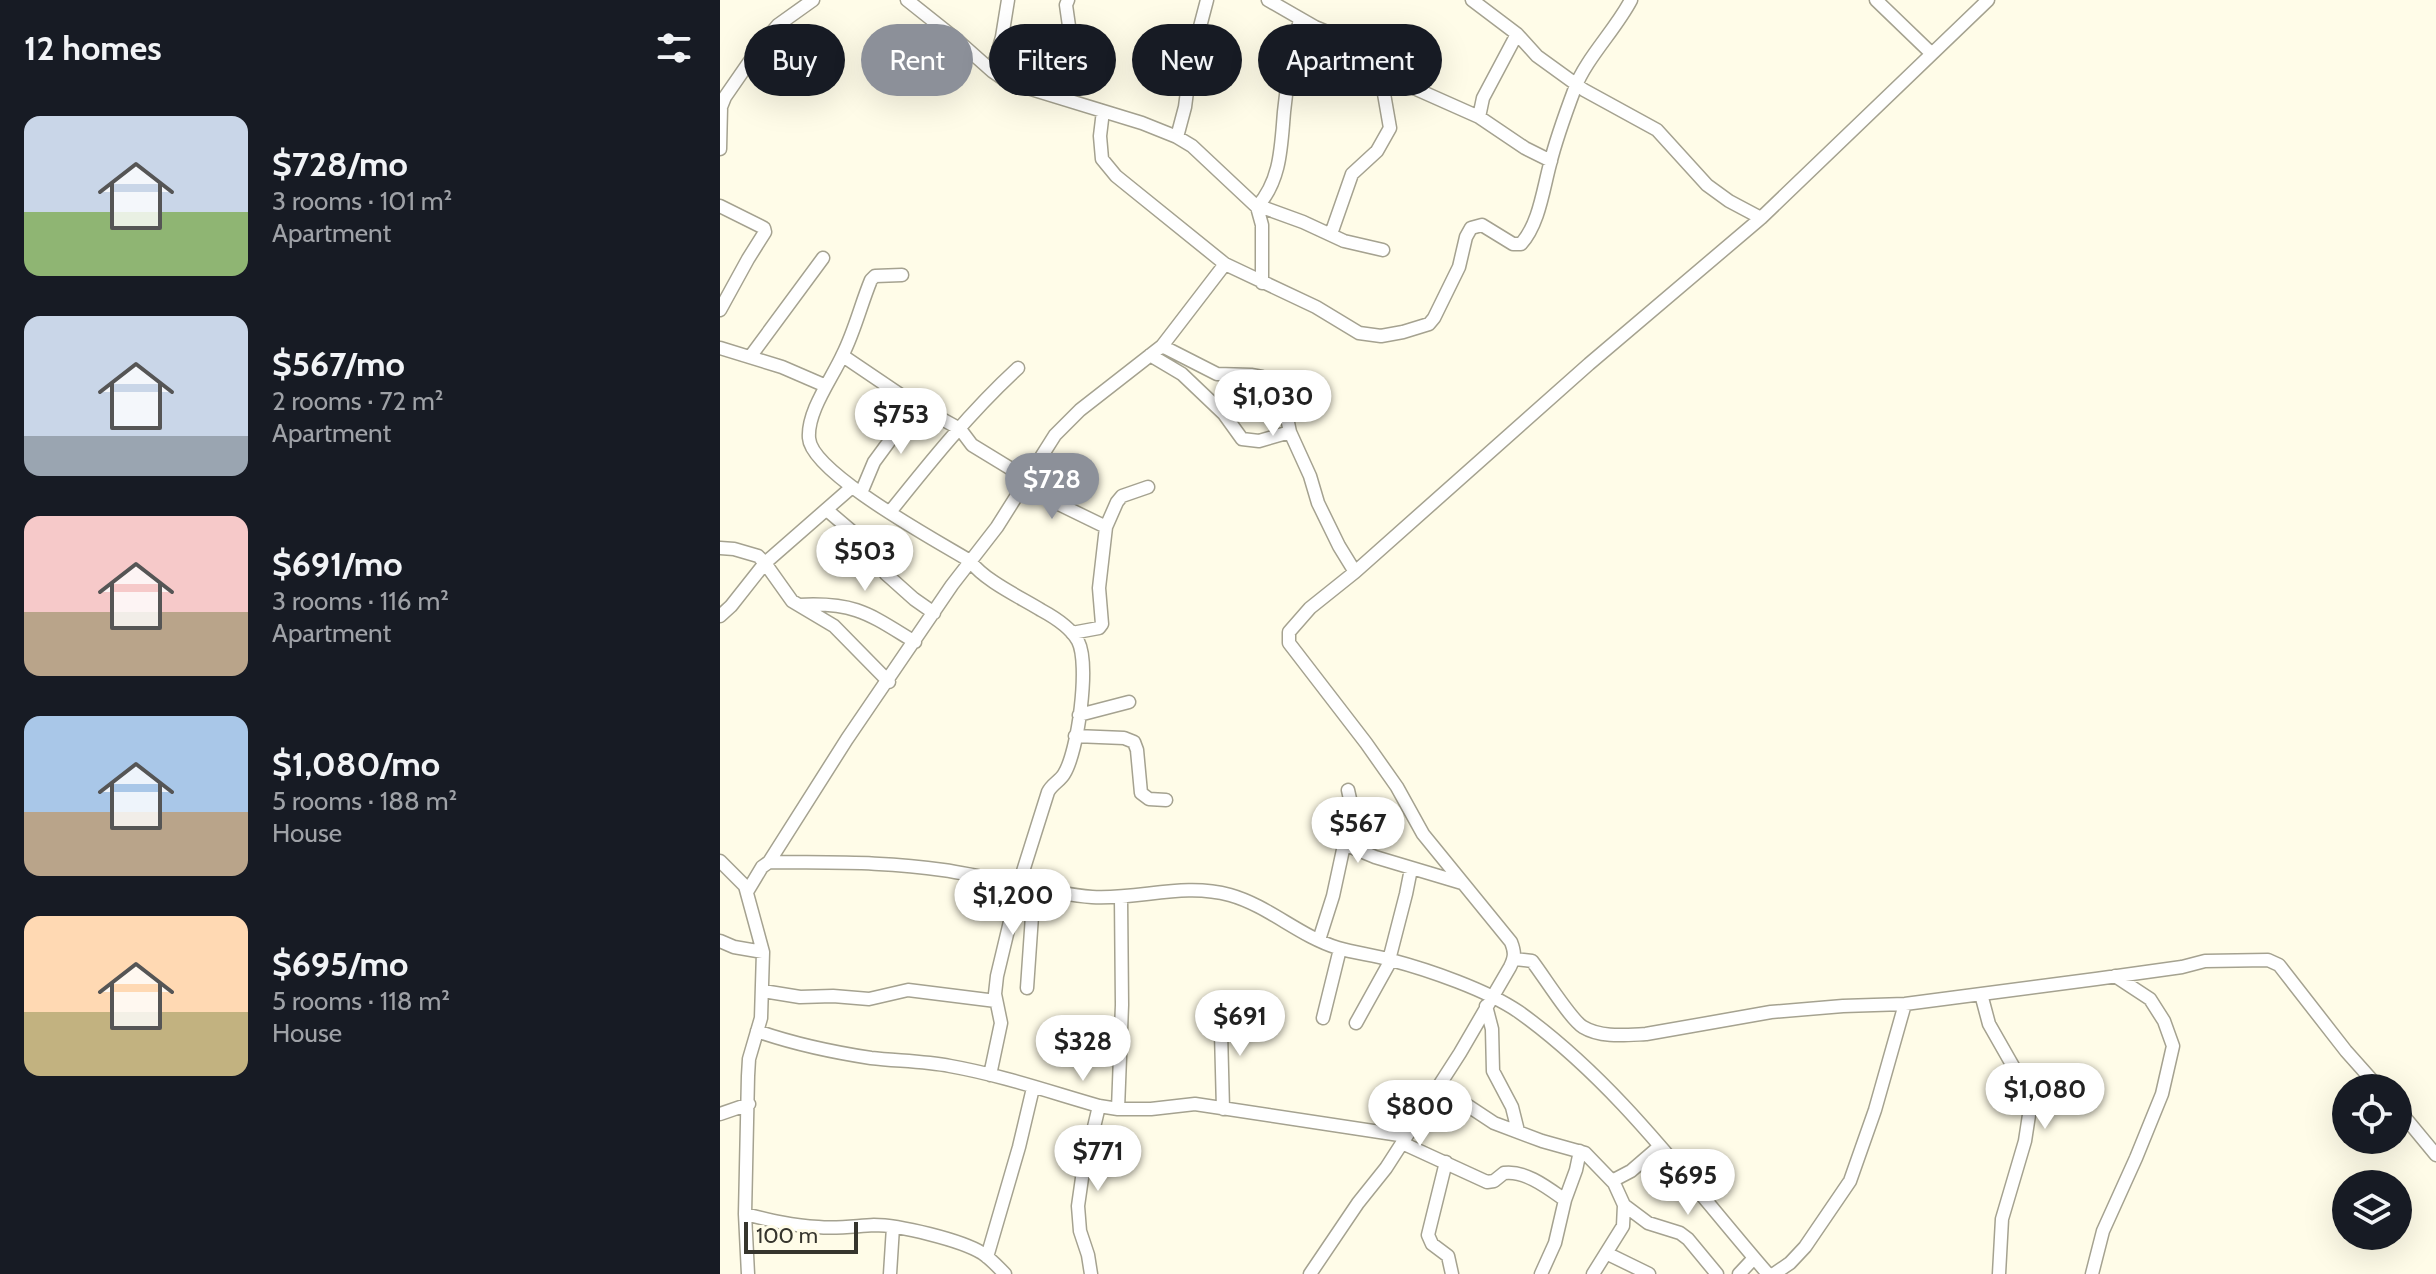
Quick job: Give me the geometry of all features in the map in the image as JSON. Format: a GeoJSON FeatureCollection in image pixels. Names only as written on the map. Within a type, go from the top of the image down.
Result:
{"type":"FeatureCollection","features":[{"type":"Feature","properties":{"kind":"street"},"geometry":{"type":"LineString","coordinates":[[907,0],[989,68]]}},
{"type":"Feature","properties":{"kind":"street"},"geometry":{"type":"LineString","coordinates":[[1004,24],[1008,0]]}},
{"type":"Feature","properties":{"kind":"street"},"geometry":{"type":"LineString","coordinates":[[1067,99],[1075,68],[1066,5],[1068,0]]}},
{"type":"Feature","properties":{"kind":"street"},"geometry":{"type":"LineString","coordinates":[[1177,137],[1185,107],[1191,61],[1207,0]]}},
{"type":"Feature","properties":{"kind":"street"},"geometry":{"type":"LineString","coordinates":[[1268,0],[1311,24]]}},
{"type":"Feature","properties":{"kind":"street"},"geometry":{"type":"LineString","coordinates":[[1472,0],[1517,34],[1537,56],[1576,84],[1657,130],[1707,185],[1761,218]]}},
{"type":"Feature","properties":{"kind":"street"},"geometry":{"type":"LineString","coordinates":[[1103,111],[1100,136],[1102,159],[1116,176],[1225,264],[1316,307],[1359,333],[1381,336],[1403,332],[1429,324],[1434,318],[1455,277],[1471,228],[1477,225],[1490,228],[1513,244],[1521,244],[1528,237],[1576,84],[1631,0]]}},
{"type":"Feature","properties":{"kind":"street"},"geometry":{"type":"LineString","coordinates":[[1876,0],[1931,53]]}},
{"type":"Feature","properties":{"kind":"street"},"geometry":{"type":"LineString","coordinates":[[1310,1274],[1386,1168],[1460,1053],[1515,959],[1511,942],[1417,824],[1397,787],[1366,743],[1289,643],[1289,632],[1293,625],[1589,364],[1761,218],[1988,0]]}},
{"type":"Feature","properties":{"kind":"street"},"geometry":{"type":"LineString","coordinates":[[720,149],[721,107],[725,97],[778,25],[809,1]]}},
{"type":"Feature","properties":{"kind":"street"},"geometry":{"type":"LineString","coordinates":[[1262,283],[1262,225],[1258,206],[1272,186],[1279,163],[1285,102],[1300,19]]}},
{"type":"Feature","properties":{"kind":"street"},"geometry":{"type":"LineString","coordinates":[[1479,117],[1483,98],[1517,34]]}},
{"type":"Feature","properties":{"kind":"street"},"geometry":{"type":"LineString","coordinates":[[1057,96],[1177,137],[1208,159],[1258,206],[1354,244],[1383,250]]}},
{"type":"Feature","properties":{"kind":"street"},"geometry":{"type":"LineString","coordinates":[[1331,234],[1352,174],[1377,151],[1390,128],[1384,96]]}},
{"type":"Feature","properties":{"kind":"street"},"geometry":{"type":"LineString","coordinates":[[1432,96],[1479,117],[1525,148],[1551,161]]}},
{"type":"Feature","properties":{"kind":"street"},"geometry":{"type":"LineString","coordinates":[[720,206],[764,228],[765,235],[720,310]]}},
{"type":"Feature","properties":{"kind":"street"},"geometry":{"type":"LineString","coordinates":[[750,357],[823,258]]}},
{"type":"Feature","properties":{"kind":"street"},"geometry":{"type":"LineString","coordinates":[[747,892],[847,739],[970,561],[997,527],[1066,422],[1162,346],[1225,264]]}},
{"type":"Feature","properties":{"kind":"street"},"geometry":{"type":"LineString","coordinates":[[902,275],[872,278],[843,356],[812,419],[809,439],[816,456],[857,490],[970,561],[981,575],[1047,613],[1072,633],[1082,651],[1075,736],[1065,773],[1048,792],[1019,884],[997,976],[996,1001],[1001,1023],[990,1075]]}},
{"type":"Feature","properties":{"kind":"street"},"geometry":{"type":"LineString","coordinates":[[1162,346],[1217,374],[1251,375],[1270,380],[1283,399],[1290,432],[1327,521],[1355,572]]}},
{"type":"Feature","properties":{"kind":"street"},"geometry":{"type":"LineString","coordinates":[[720,348],[782,367],[826,386]]}},
{"type":"Feature","properties":{"kind":"street"},"geometry":{"type":"LineString","coordinates":[[1150,355],[1182,374],[1224,414],[1242,439],[1259,441],[1290,432]]}},
{"type":"Feature","properties":{"kind":"street"},"geometry":{"type":"LineString","coordinates":[[843,356],[911,402],[960,429],[972,445],[1006,465],[1030,488],[1106,527]]}},
{"type":"Feature","properties":{"kind":"street"},"geometry":{"type":"LineString","coordinates":[[890,512],[943,446],[1018,368]]}},
{"type":"Feature","properties":{"kind":"street"},"geometry":{"type":"LineString","coordinates":[[720,616],[765,563],[868,481],[874,462],[911,402]]}},
{"type":"Feature","properties":{"kind":"street"},"geometry":{"type":"LineString","coordinates":[[1072,633],[1099,628],[1102,624],[1099,588],[1106,527],[1122,496],[1148,487]]}},
{"type":"Feature","properties":{"kind":"street"},"geometry":{"type":"LineString","coordinates":[[828,511],[862,540],[886,574],[934,613]]}},
{"type":"Feature","properties":{"kind":"street"},"geometry":{"type":"LineString","coordinates":[[720,548],[758,556],[786,595],[834,626],[889,682]]}},
{"type":"Feature","properties":{"kind":"street"},"geometry":{"type":"LineString","coordinates":[[798,605],[831,604],[857,609],[915,642]]}},
{"type":"Feature","properties":{"kind":"street"},"geometry":{"type":"LineString","coordinates":[[1079,715],[1129,702]]}},
{"type":"Feature","properties":{"kind":"street"},"geometry":{"type":"LineString","coordinates":[[1075,736],[1130,739],[1137,750],[1141,793],[1149,799],[1166,800]]}},
{"type":"Feature","properties":{"kind":"street"},"geometry":{"type":"LineString","coordinates":[[1319,940],[1333,896],[1352,805],[1348,790]]}},
{"type":"Feature","properties":{"kind":"street"},"geometry":{"type":"LineString","coordinates":[[1344,844],[1411,869],[1462,883]]}},
{"type":"Feature","properties":{"kind":"street"},"geometry":{"type":"LineString","coordinates":[[720,861],[745,886],[763,952],[761,1018],[749,1059],[745,1214],[748,1274]]}},
{"type":"Feature","properties":{"kind":"street"},"geometry":{"type":"LineString","coordinates":[[769,862],[905,865],[1090,897],[1121,898],[1186,889],[1227,895],[1262,908],[1340,949],[1390,960],[1518,1012],[1580,1060],[1638,1119],[1754,1258],[1771,1274],[1790,1263],[1805,1247],[1850,1181],[1875,1110],[1905,1004]]}},
{"type":"Feature","properties":{"kind":"street"},"geometry":{"type":"LineString","coordinates":[[1356,1023],[1390,960],[1411,869]]}},
{"type":"Feature","properties":{"kind":"street"},"geometry":{"type":"LineString","coordinates":[[1027,988],[1034,887]]}},
{"type":"Feature","properties":{"kind":"street"},"geometry":{"type":"LineString","coordinates":[[1118,1109],[1122,1005],[1121,898]]}},
{"type":"Feature","properties":{"kind":"street"},"geometry":{"type":"LineString","coordinates":[[720,941],[763,952]]}},
{"type":"Feature","properties":{"kind":"street"},"geometry":{"type":"LineString","coordinates":[[1323,1018],[1340,949]]}},
{"type":"Feature","properties":{"kind":"street"},"geometry":{"type":"LineString","coordinates":[[1515,959],[1532,961],[1583,1027],[1608,1034],[1646,1034],[1771,1012],[1905,1004],[2182,967],[2205,961],[2268,960],[2279,965],[2367,1074]]}},
{"type":"Feature","properties":{"kind":"street"},"geometry":{"type":"LineString","coordinates":[[2092,1274],[2103,1231],[2162,1094],[2173,1046],[2157,1007],[2115,976]]}},
{"type":"Feature","properties":{"kind":"street"},"geometry":{"type":"LineString","coordinates":[[763,991],[800,997],[869,999],[908,990],[996,1001]]}},
{"type":"Feature","properties":{"kind":"street"},"geometry":{"type":"LineString","coordinates":[[1981,994],[1989,1024],[2022,1082],[2029,1115],[2025,1141],[2002,1219],[1999,1274]]}},
{"type":"Feature","properties":{"kind":"street"},"geometry":{"type":"LineString","coordinates":[[1489,1001],[1494,1076],[1512,1107],[1518,1131]]}},
{"type":"Feature","properties":{"kind":"street"},"geometry":{"type":"LineString","coordinates":[[1223,1109],[1221,1032],[1230,1004]]}},
{"type":"Feature","properties":{"kind":"street"},"geometry":{"type":"LineString","coordinates":[[757,1031],[827,1051],[948,1065],[1099,1106],[1151,1109],[1195,1104],[1404,1140],[1490,1182],[1504,1173],[1519,1174],[1565,1200]]}},
{"type":"Feature","properties":{"kind":"street"},"geometry":{"type":"LineString","coordinates":[[1438,1086],[1482,1117],[1542,1141],[1580,1151],[1612,1181],[1624,1205],[1641,1219],[1680,1233],[1717,1274]]}},
{"type":"Feature","properties":{"kind":"street"},"geometry":{"type":"LineString","coordinates":[[987,1257],[1033,1088]]}},
{"type":"Feature","properties":{"kind":"street"},"geometry":{"type":"LineString","coordinates":[[720,1114],[749,1104]]}},
{"type":"Feature","properties":{"kind":"street"},"geometry":{"type":"LineString","coordinates":[[1091,1274],[1080,1231],[1078,1206],[1099,1106]]}},
{"type":"Feature","properties":{"kind":"street"},"geometry":{"type":"LineString","coordinates":[[2412,1126],[2436,1155]]}},
{"type":"Feature","properties":{"kind":"street"},"geometry":{"type":"LineString","coordinates":[[1612,1181],[1631,1171],[1660,1146]]}},
{"type":"Feature","properties":{"kind":"street"},"geometry":{"type":"LineString","coordinates":[[1541,1274],[1555,1243],[1580,1151]]}},
{"type":"Feature","properties":{"kind":"street"},"geometry":{"type":"LineString","coordinates":[[1446,1162],[1428,1235],[1432,1244],[1448,1256],[1452,1274]]}},
{"type":"Feature","properties":{"kind":"street"},"geometry":{"type":"LineString","coordinates":[[1593,1274],[1623,1226],[1624,1205]]}},
{"type":"Feature","properties":{"kind":"street"},"geometry":{"type":"LineString","coordinates":[[745,1214],[815,1227],[893,1227],[971,1248],[987,1257],[1005,1274]]}},
{"type":"Feature","properties":{"kind":"street"},"geometry":{"type":"LineString","coordinates":[[890,1274],[893,1227]]}},
{"type":"Feature","properties":{"kind":"street"},"geometry":{"type":"LineString","coordinates":[[1606,1253],[1649,1274]]}},
{"type":"Feature","properties":{"kind":"street"},"geometry":{"type":"LineString","coordinates":[[1739,1274],[1754,1258]]}}]}
